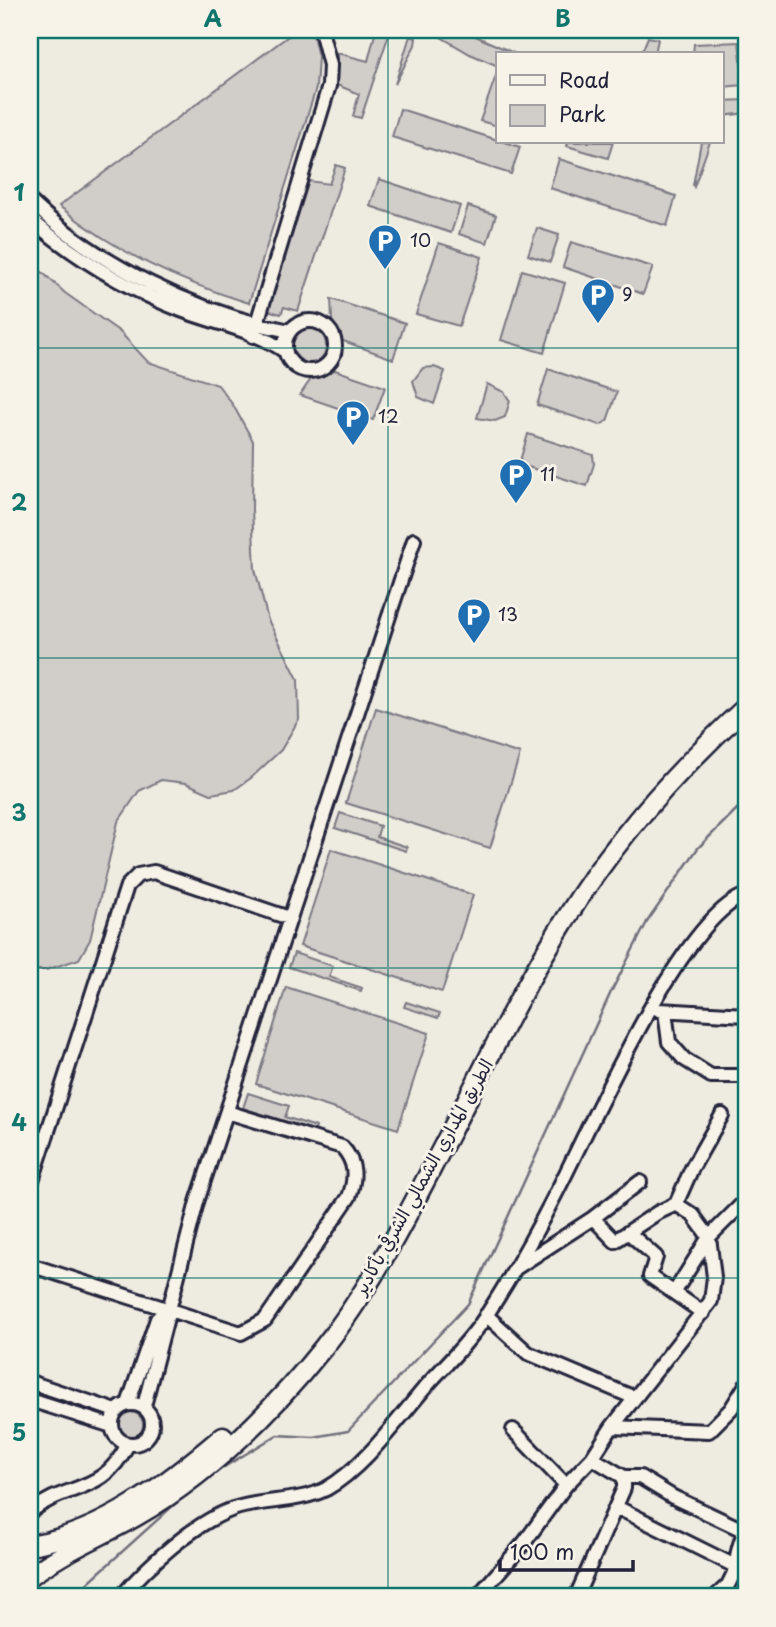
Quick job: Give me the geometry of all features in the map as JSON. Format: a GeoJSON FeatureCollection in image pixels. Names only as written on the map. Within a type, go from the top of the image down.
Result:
{"type":"FeatureCollection","features":[{"type":"Feature","properties":{"kind":"highway","name":"الطريق المداري الشمالي الشرقي بأكادير"},"geometry":{"type":"LineString","coordinates":[[30,1545],[82,1530],[164,1482],[242,1420],[290,1370],[353,1286],[558,908],[601,847],[656,780],[746,692]]}},
{"type":"Feature","properties":{"kind":"highway","name":"الطريق المداري الشمالي الشرقي بأكادير"},"geometry":{"type":"LineString","coordinates":[[30,1576],[61,1553],[134,1517],[200,1472],[276,1402],[304,1371],[355,1303],[403,1222],[544,956],[580,897],[660,794],[746,707]]}},
{"type":"Feature","properties":{"kind":"street"},"geometry":{"type":"LineString","coordinates":[[253,336],[329,86],[330,65],[321,30]]}},
{"type":"Feature","properties":{"kind":"street"},"geometry":{"type":"LineString","coordinates":[[30,201],[93,252],[141,279],[187,299],[290,331],[307,321],[322,324],[334,338],[334,354],[320,369],[306,371],[293,365],[286,352],[273,343],[154,299],[117,281],[67,250],[30,219]]}},
{"type":"Feature","properties":{"kind":"street"},"geometry":{"type":"LineString","coordinates":[[286,352],[290,331]]}},
{"type":"Feature","properties":{"kind":"street"},"geometry":{"type":"LineString","coordinates":[[144,1406],[128,1404],[116,1411],[112,1426],[117,1438],[128,1444],[142,1441],[151,1430],[150,1415],[144,1406],[166,1323],[167,1309],[226,1112],[414,540]]}},
{"type":"Feature","properties":{"kind":"street"},"geometry":{"type":"LineString","coordinates":[[30,1187],[127,886],[133,879],[154,872],[289,918]]}},
{"type":"Feature","properties":{"kind":"street"},"geometry":{"type":"LineString","coordinates":[[121,1597],[171,1548],[231,1510],[313,1493],[348,1473],[486,1315],[552,1202],[651,1009],[685,951],[708,922],[735,899],[746,895]]}},
{"type":"Feature","properties":{"kind":"street"},"geometry":{"type":"LineString","coordinates":[[651,1009],[746,1014]]}},
{"type":"Feature","properties":{"kind":"street"},"geometry":{"type":"LineString","coordinates":[[665,1011],[669,1042],[684,1059],[711,1076],[746,1076]]}},
{"type":"Feature","properties":{"kind":"street"},"geometry":{"type":"LineString","coordinates":[[30,1265],[241,1333],[248,1332],[265,1320],[349,1197],[354,1180],[350,1155],[342,1147],[226,1112]]}},
{"type":"Feature","properties":{"kind":"street"},"geometry":{"type":"LineString","coordinates":[[593,1218],[612,1241],[676,1204],[692,1168],[722,1115]]}},
{"type":"Feature","properties":{"kind":"street"},"geometry":{"type":"LineString","coordinates":[[513,1270],[593,1218],[640,1182]]}},
{"type":"Feature","properties":{"kind":"street"},"geometry":{"type":"LineString","coordinates":[[674,1293],[709,1237],[746,1200]]}},
{"type":"Feature","properties":{"kind":"street"},"geometry":{"type":"LineString","coordinates":[[477,1597],[524,1543],[566,1485],[592,1458],[672,1348],[703,1313],[714,1290],[709,1237],[693,1215],[676,1204]]}},
{"type":"Feature","properties":{"kind":"street"},"geometry":{"type":"LineString","coordinates":[[629,1233],[656,1257],[650,1276],[703,1313]]}},
{"type":"Feature","properties":{"kind":"street"},"geometry":{"type":"LineString","coordinates":[[128,1404],[157,1319],[167,1309]]}},
{"type":"Feature","properties":{"kind":"street"},"geometry":{"type":"LineString","coordinates":[[486,1315],[528,1353],[635,1398]]}},
{"type":"Feature","properties":{"kind":"street"},"geometry":{"type":"LineString","coordinates":[[30,1382],[116,1411]]}},
{"type":"Feature","properties":{"kind":"street"},"geometry":{"type":"LineString","coordinates":[[612,1427],[709,1431],[731,1409],[746,1385]]}},
{"type":"Feature","properties":{"kind":"street"},"geometry":{"type":"LineString","coordinates":[[30,1401],[112,1426]]}},
{"type":"Feature","properties":{"kind":"street"},"geometry":{"type":"LineString","coordinates":[[513,1430],[566,1485]]}},
{"type":"Feature","properties":{"kind":"street"},"geometry":{"type":"LineString","coordinates":[[30,1511],[103,1478],[116,1467],[128,1444]]}},
{"type":"Feature","properties":{"kind":"street"},"geometry":{"type":"LineString","coordinates":[[592,1458],[624,1477],[640,1477],[673,1497],[746,1529],[737,1554],[742,1572]]}},
{"type":"Feature","properties":{"kind":"street"},"geometry":{"type":"LineString","coordinates":[[576,1597],[618,1508],[624,1477]]}},
{"type":"Feature","properties":{"kind":"street"},"geometry":{"type":"LineString","coordinates":[[618,1508],[742,1572]]}},
{"type":"Feature","properties":{"kind":"street"},"geometry":{"type":"LineString","coordinates":[[715,1597],[742,1572]]}},
{"type":"Feature","properties":{"kind":"green space"},"geometry":{"type":"Polygon","coordinates":[[[290,30],[312,30],[318,57],[316,88],[249,303],[149,264],[103,238],[59,206],[291,34],[290,30]]]}},
{"type":"Feature","properties":{"kind":"green space"},"geometry":{"type":"Polygon","coordinates":[[[376,30],[385,30],[389,34],[361,118],[353,116],[359,94],[337,85],[337,53],[368,61],[376,30]]]}},
{"type":"Feature","properties":{"kind":"green space"},"geometry":{"type":"Polygon","coordinates":[[[429,30],[462,30],[512,52],[496,52],[496,65],[470,54],[429,30]]]}},
{"type":"Feature","properties":{"kind":"green space"},"geometry":{"type":"Polygon","coordinates":[[[410,36],[416,38],[415,45],[395,84],[410,36]]]}},
{"type":"Feature","properties":{"kind":"green space"},"geometry":{"type":"Polygon","coordinates":[[[648,37],[658,39],[655,52],[642,52],[648,37]]]}},
{"type":"Feature","properties":{"kind":"green space"},"geometry":{"type":"Polygon","coordinates":[[[739,42],[744,85],[724,87],[724,52],[693,52],[694,44],[739,42]]]}},
{"type":"Feature","properties":{"kind":"green space"},"geometry":{"type":"Polygon","coordinates":[[[496,76],[496,125],[480,121],[496,76]]]}},
{"type":"Feature","properties":{"kind":"green space"},"geometry":{"type":"Polygon","coordinates":[[[746,100],[746,113],[724,116],[724,101],[746,100]]]}},
{"type":"Feature","properties":{"kind":"green space"},"geometry":{"type":"Polygon","coordinates":[[[400,109],[496,139],[496,144],[520,147],[511,174],[392,137],[400,109]]]}},
{"type":"Feature","properties":{"kind":"green space"},"geometry":{"type":"Polygon","coordinates":[[[568,144],[612,144],[608,158],[568,144]]]}},
{"type":"Feature","properties":{"kind":"green space"},"geometry":{"type":"Polygon","coordinates":[[[701,144],[709,144],[694,187],[701,144]]]}},
{"type":"Feature","properties":{"kind":"green space"},"geometry":{"type":"Polygon","coordinates":[[[559,159],[676,196],[667,226],[550,188],[559,159]]]}},
{"type":"Feature","properties":{"kind":"green space"},"geometry":{"type":"Polygon","coordinates":[[[336,165],[345,168],[298,311],[284,307],[281,314],[270,311],[268,308],[309,181],[329,184],[336,165]]]}},
{"type":"Feature","properties":{"kind":"green space"},"geometry":{"type":"Polygon","coordinates":[[[379,179],[460,206],[451,233],[370,206],[379,179]]]}},
{"type":"Feature","properties":{"kind":"green space"},"geometry":{"type":"Polygon","coordinates":[[[468,206],[496,215],[487,243],[459,234],[468,206]]]}},
{"type":"Feature","properties":{"kind":"green space"},"geometry":{"type":"Polygon","coordinates":[[[537,228],[559,235],[550,262],[528,255],[537,228]]]}},
{"type":"Feature","properties":{"kind":"green space"},"geometry":{"type":"Polygon","coordinates":[[[571,242],[653,267],[643,294],[563,267],[571,242]]]}},
{"type":"Feature","properties":{"kind":"green space"},"geometry":{"type":"Polygon","coordinates":[[[439,243],[482,257],[459,326],[416,314],[439,243]]]}},
{"type":"Feature","properties":{"kind":"green space"},"geometry":{"type":"Polygon","coordinates":[[[30,261],[65,293],[120,332],[148,362],[218,385],[233,405],[253,441],[255,569],[268,620],[298,679],[299,719],[281,750],[234,790],[211,794],[186,783],[161,780],[139,791],[118,822],[90,940],[79,959],[46,970],[30,970],[30,261]]]}},
{"type":"Feature","properties":{"kind":"green space"},"geometry":{"type":"Polygon","coordinates":[[[522,270],[565,283],[544,353],[501,340],[522,270]]]}},
{"type":"Feature","properties":{"kind":"green space"},"geometry":{"type":"Polygon","coordinates":[[[331,299],[405,323],[393,359],[343,341],[332,320],[331,299]]]}},
{"type":"Feature","properties":{"kind":"green space"},"geometry":{"type":"Polygon","coordinates":[[[308,328],[321,333],[326,346],[321,359],[308,364],[295,359],[290,346],[295,333],[308,328]]]}},
{"type":"Feature","properties":{"kind":"green space"},"geometry":{"type":"Polygon","coordinates":[[[434,367],[445,371],[434,404],[418,397],[413,381],[423,368],[434,367]]]}},
{"type":"Feature","properties":{"kind":"green space"},"geometry":{"type":"Polygon","coordinates":[[[548,369],[617,392],[607,421],[600,425],[537,405],[548,369]]]}},
{"type":"Feature","properties":{"kind":"green space"},"geometry":{"type":"Polygon","coordinates":[[[335,370],[385,387],[373,420],[300,395],[311,379],[335,370]]]}},
{"type":"Feature","properties":{"kind":"green space"},"geometry":{"type":"Polygon","coordinates":[[[487,384],[504,392],[510,401],[505,417],[495,421],[477,418],[487,384]]]}},
{"type":"Feature","properties":{"kind":"green space"},"geometry":{"type":"Polygon","coordinates":[[[528,434],[593,455],[594,464],[587,486],[519,464],[528,434]]]}},
{"type":"Feature","properties":{"kind":"green space"},"geometry":{"type":"Polygon","coordinates":[[[376,708],[520,754],[490,848],[346,803],[376,708]]]}},
{"type":"Feature","properties":{"kind":"green space"},"geometry":{"type":"Polygon","coordinates":[[[340,813],[380,826],[377,837],[407,847],[406,851],[335,828],[340,813]]]}},
{"type":"Feature","properties":{"kind":"green space"},"geometry":{"type":"Polygon","coordinates":[[[331,849],[473,895],[442,992],[300,946],[331,849]]]}},
{"type":"Feature","properties":{"kind":"green space"},"geometry":{"type":"Polygon","coordinates":[[[294,953],[333,966],[329,977],[362,988],[361,991],[289,967],[294,953]]]}},
{"type":"Feature","properties":{"kind":"green space"},"geometry":{"type":"Polygon","coordinates":[[[286,987],[429,1033],[398,1129],[256,1084],[286,987]]]}},
{"type":"Feature","properties":{"kind":"green space"},"geometry":{"type":"Polygon","coordinates":[[[406,1002],[440,1013],[438,1018],[404,1007],[406,1002]]]}},
{"type":"Feature","properties":{"kind":"green space"},"geometry":{"type":"Polygon","coordinates":[[[248,1093],[289,1106],[285,1117],[316,1127],[315,1131],[243,1108],[248,1093]]]}},
{"type":"Feature","properties":{"kind":"green space"},"geometry":{"type":"Polygon","coordinates":[[[130,1412],[139,1416],[143,1425],[139,1434],[130,1438],[121,1434],[117,1425],[121,1416],[130,1412]]]}},
{"type":"Feature","properties":{"kind":"waterway"},"geometry":{"type":"LineString","coordinates":[[211,1475],[277,1435],[314,1437],[348,1431],[468,1304],[611,992],[647,922],[698,848],[746,800]]}},
{"type":"Feature","properties":{"kind":"waterway"},"geometry":{"type":"LineString","coordinates":[[72,1597],[186,1494]]}},
{"type":"Feature","properties":{"kind":"place","name":"10"},"geometry":{"type":"Point","coordinates":[385,271]}},
{"type":"Feature","properties":{"kind":"place","name":"9"},"geometry":{"type":"Point","coordinates":[598,325]}},
{"type":"Feature","properties":{"kind":"place","name":"12"},"geometry":{"type":"Point","coordinates":[353,447]}},
{"type":"Feature","properties":{"kind":"place","name":"11"},"geometry":{"type":"Point","coordinates":[516,505]}},
{"type":"Feature","properties":{"kind":"place","name":"13"},"geometry":{"type":"Point","coordinates":[474,645]}}]}
